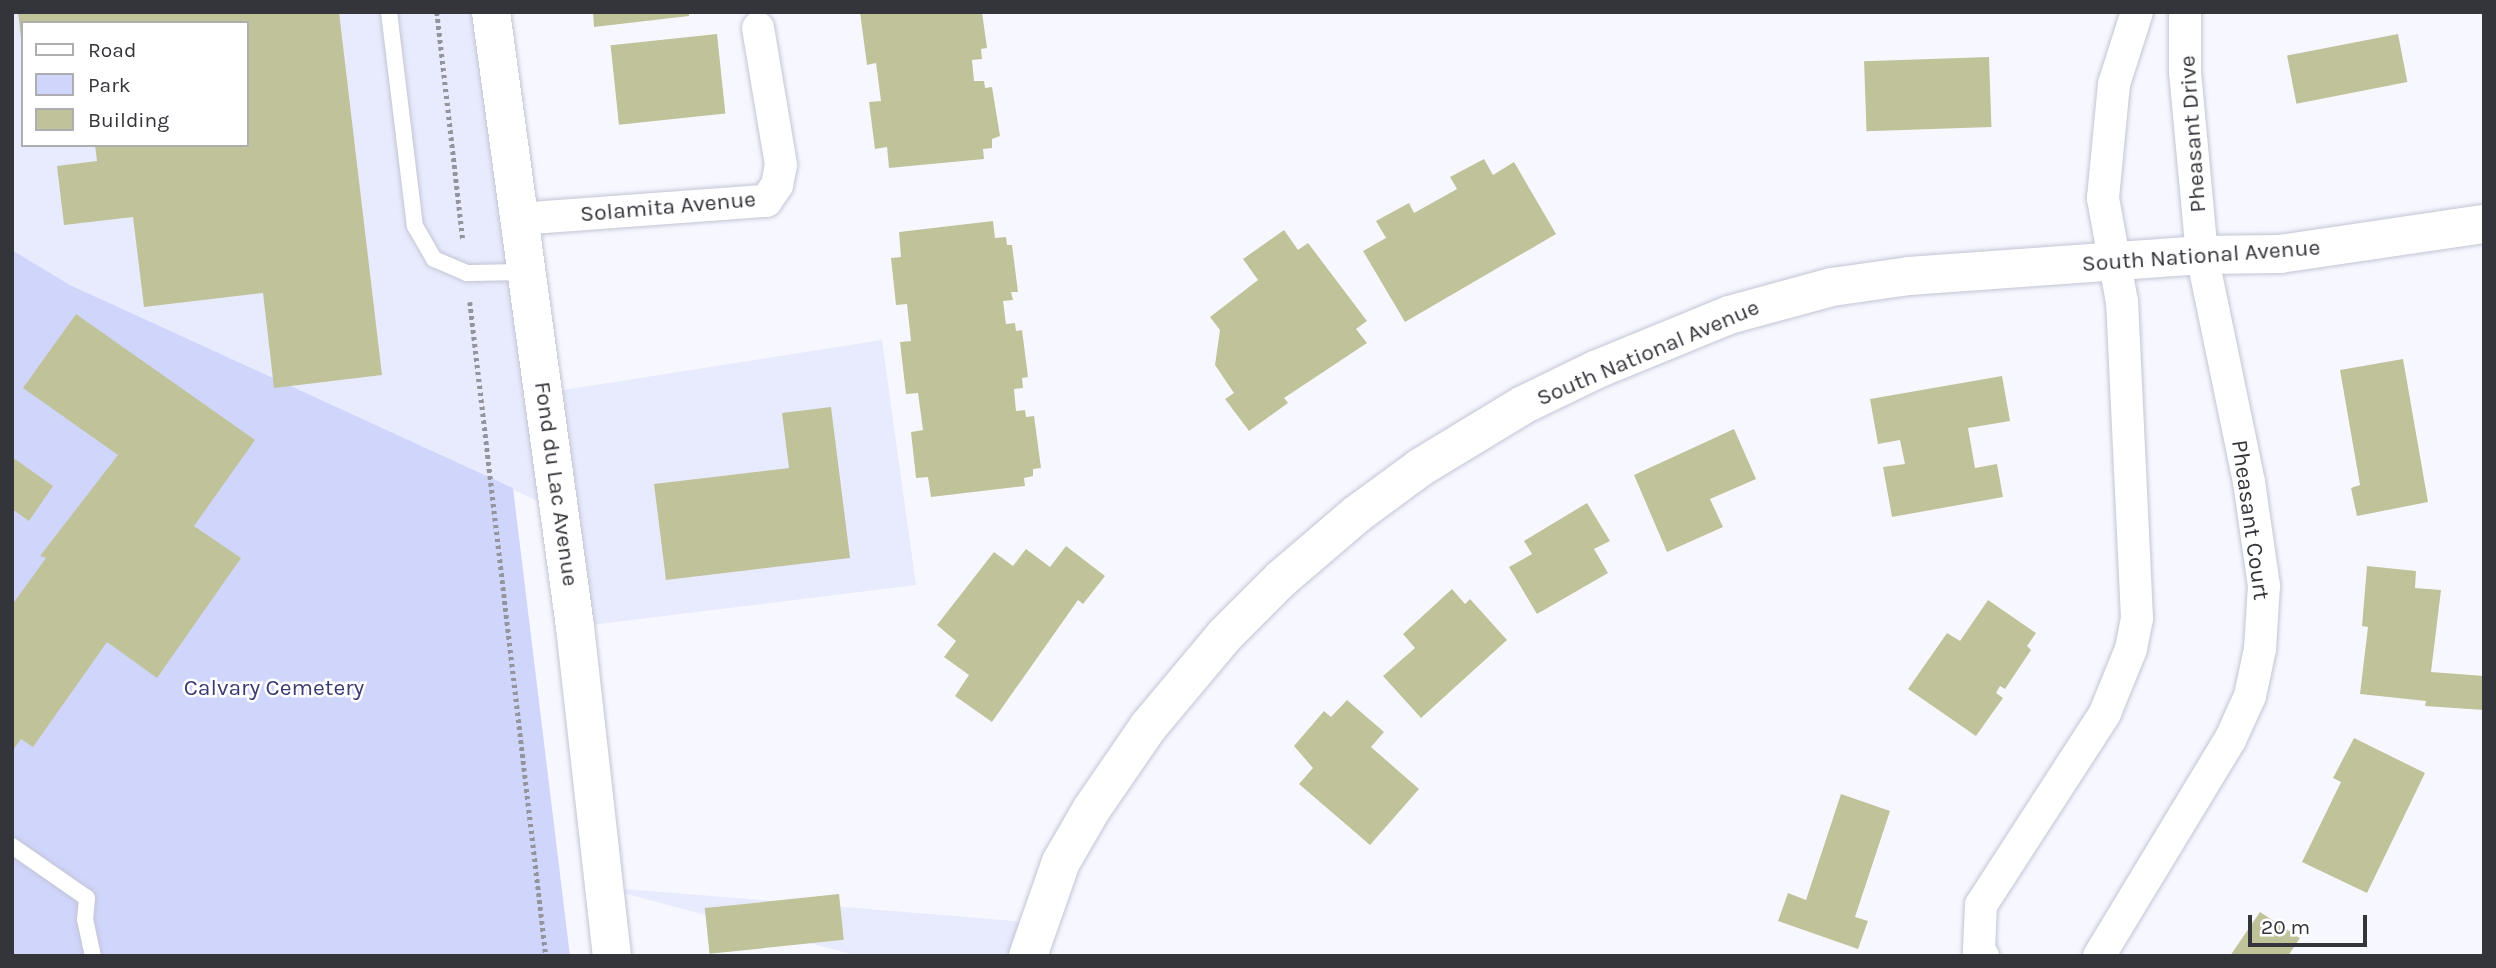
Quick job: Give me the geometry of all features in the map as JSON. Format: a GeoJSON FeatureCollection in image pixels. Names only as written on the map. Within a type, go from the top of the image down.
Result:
{"type":"FeatureCollection","features":[{"type":"Feature","properties":{"kind":"street","name":"Fond du Lac Avenue"},"geometry":{"type":"LineString","coordinates":[[491,12],[575,627],[612,956]]}},
{"type":"Feature","properties":{"kind":"street"},"geometry":{"type":"LineString","coordinates":[[1983,956],[1979,950],[1981,905],[2105,713],[2132,649],[2137,618],[2122,302],[2103,177],[2114,84],[2137,12]]}},
{"type":"Feature","properties":{"kind":"street","name":"Pheasant Drive"},"geometry":{"type":"LineString","coordinates":[[2185,12],[2185,71],[2202,255]]}},
{"type":"Feature","properties":{"kind":"street","name":"Solamita Avenue"},"geometry":{"type":"LineString","coordinates":[[518,219],[766,201],[777,185],[781,165],[758,28]]}},
{"type":"Feature","properties":{"kind":"street","name":"South National Avenue"},"geometry":{"type":"LineString","coordinates":[[1028,956],[1066,853],[1113,776],[1172,696],[1281,579],[1421,467],[1489,424],[1595,370],[1769,302],[1884,279],[2202,255],[2280,254],[2484,224]]}},
{"type":"Feature","properties":{"kind":"street","name":"Pheasant Court"},"geometry":{"type":"LineString","coordinates":[[2099,956],[2230,740],[2250,696],[2258,665],[2264,586],[2249,482],[2202,255]]}},
{"type":"Feature","properties":{"kind":"lane"},"geometry":{"type":"LineString","coordinates":[[389,12],[415,226],[434,259],[467,273],[526,271]]}},
{"type":"Feature","properties":{"kind":"lane"},"geometry":{"type":"LineString","coordinates":[[12,846],[87,898],[85,919],[93,956]]}},
{"type":"Feature","properties":{"kind":"path"},"geometry":{"type":"LineString","coordinates":[[437,12],[546,956]]}},
{"type":"Feature","properties":{"kind":"shaded area"},"geometry":{"type":"Polygon","coordinates":[[[12,12],[491,12],[544,393],[882,340],[916,585],[575,627],[557,510],[70,285],[12,250],[12,12]]]}},
{"type":"Feature","properties":{"kind":"shaded area"},"geometry":{"type":"Polygon","coordinates":[[[601,887],[1040,923],[1027,956],[858,956],[601,887]]]}},
{"type":"Feature","properties":{"kind":"green space","name":"Calvary Cemetery"},"geometry":{"type":"Polygon","coordinates":[[[12,250],[70,285],[513,488],[570,956],[12,956],[12,250]]]}},
{"type":"Feature","properties":{"kind":"building"},"geometry":{"type":"Polygon","coordinates":[[[18,12],[339,12],[382,375],[274,388],[263,293],[144,307],[133,217],[64,225],[57,166],[97,161],[95,147],[248,147],[248,21],[21,21],[21,38],[18,12]]]}},
{"type":"Feature","properties":{"kind":"building"},"geometry":{"type":"Polygon","coordinates":[[[593,12],[689,12],[689,16],[594,27],[593,12]]]}},
{"type":"Feature","properties":{"kind":"building"},"geometry":{"type":"Polygon","coordinates":[[[860,12],[982,12],[987,48],[981,49],[982,59],[972,60],[974,81],[984,81],[985,88],[992,87],[1000,136],[992,139],[992,148],[983,149],[984,159],[889,168],[887,147],[875,149],[869,102],[881,101],[876,63],[867,65],[860,12]]]}},
{"type":"Feature","properties":{"kind":"building"},"geometry":{"type":"Polygon","coordinates":[[[717,34],[725,114],[619,125],[611,45],[717,34]]]}},
{"type":"Feature","properties":{"kind":"building"},"geometry":{"type":"Polygon","coordinates":[[[2398,34],[2407,82],[2296,104],[2287,56],[2398,34]]]}},
{"type":"Feature","properties":{"kind":"building"},"geometry":{"type":"Polygon","coordinates":[[[1989,57],[1991,127],[1867,131],[1864,61],[1989,57]]]}},
{"type":"Feature","properties":{"kind":"building"},"geometry":{"type":"Polygon","coordinates":[[[1484,159],[1493,175],[1514,162],[1556,234],[1405,322],[1363,251],[1386,238],[1376,221],[1409,203],[1414,213],[1457,189],[1450,177],[1484,159]]]}},
{"type":"Feature","properties":{"kind":"building"},"geometry":{"type":"Polygon","coordinates":[[[993,221],[995,238],[1006,237],[1007,245],[1012,245],[1018,292],[1011,292],[1013,300],[1003,301],[1006,324],[1015,323],[1016,331],[1022,330],[1028,377],[1022,378],[1023,388],[1014,389],[1016,411],[1025,410],[1026,417],[1034,416],[1041,468],[1033,469],[1033,476],[1024,478],[1025,486],[931,497],[928,477],[916,478],[911,432],[923,430],[918,393],[906,394],[900,342],[911,341],[907,304],[896,305],[891,258],[901,257],[899,232],[993,221]]]}},
{"type":"Feature","properties":{"kind":"building"},"geometry":{"type":"Polygon","coordinates":[[[1284,230],[1298,250],[1308,243],[1367,321],[1356,329],[1367,343],[1284,398],[1288,403],[1249,431],[1225,399],[1234,393],[1215,365],[1220,330],[1210,317],[1258,280],[1243,259],[1284,230]]]}},
{"type":"Feature","properties":{"kind":"building"},"geometry":{"type":"Polygon","coordinates":[[[76,314],[255,440],[194,526],[241,558],[157,678],[107,642],[33,747],[21,739],[12,751],[12,605],[46,558],[40,556],[118,455],[23,388],[76,314]]]}},
{"type":"Feature","properties":{"kind":"building"},"geometry":{"type":"Polygon","coordinates":[[[2403,359],[2428,502],[2357,516],[2351,488],[2360,485],[2340,370],[2403,359]]]}},
{"type":"Feature","properties":{"kind":"building"},"geometry":{"type":"Polygon","coordinates":[[[2002,376],[2010,421],[1968,428],[1975,468],[1997,464],[2003,497],[1892,517],[1883,467],[1905,464],[1900,440],[1878,444],[1870,399],[2002,376]]]}},
{"type":"Feature","properties":{"kind":"building"},"geometry":{"type":"Polygon","coordinates":[[[831,407],[850,558],[666,580],[654,484],[789,468],[782,413],[831,407]]]}},
{"type":"Feature","properties":{"kind":"building"},"geometry":{"type":"Polygon","coordinates":[[[1734,429],[1756,479],[1710,499],[1723,527],[1667,552],[1634,475],[1734,429]]]}},
{"type":"Feature","properties":{"kind":"building"},"geometry":{"type":"Polygon","coordinates":[[[12,457],[53,486],[29,521],[12,509],[12,457]]]}},
{"type":"Feature","properties":{"kind":"building"},"geometry":{"type":"Polygon","coordinates":[[[1587,503],[1610,541],[1594,549],[1608,573],[1537,614],[1509,567],[1532,554],[1524,541],[1587,503]]]}},
{"type":"Feature","properties":{"kind":"building"},"geometry":{"type":"Polygon","coordinates":[[[1066,546],[1105,576],[1083,604],[1078,600],[992,722],[955,696],[969,675],[944,657],[956,641],[937,625],[994,552],[1013,566],[1026,549],[1050,567],[1066,546]]]}},
{"type":"Feature","properties":{"kind":"building"},"geometry":{"type":"Polygon","coordinates":[[[2367,566],[2416,571],[2415,588],[2441,590],[2431,672],[2484,676],[2484,710],[2425,706],[2426,701],[2360,694],[2368,627],[2362,626],[2367,566]]]}},
{"type":"Feature","properties":{"kind":"building"},"geometry":{"type":"Polygon","coordinates":[[[1452,589],[1465,604],[1470,599],[1507,640],[1421,718],[1383,676],[1415,648],[1403,634],[1452,589]]]}},
{"type":"Feature","properties":{"kind":"building"},"geometry":{"type":"Polygon","coordinates":[[[1988,600],[2036,633],[2027,646],[2031,650],[2005,689],[2000,686],[1996,693],[2003,698],[1976,736],[1908,689],[1947,633],[1960,641],[1988,600]]]}},
{"type":"Feature","properties":{"kind":"building"},"geometry":{"type":"Polygon","coordinates":[[[1347,700],[1384,732],[1371,747],[1419,789],[1370,845],[1299,784],[1313,768],[1294,746],[1324,711],[1331,717],[1347,700]]]}},
{"type":"Feature","properties":{"kind":"building"},"geometry":{"type":"Polygon","coordinates":[[[2354,738],[2425,773],[2367,893],[2302,862],[2341,782],[2333,778],[2354,738]]]}},
{"type":"Feature","properties":{"kind":"building"},"geometry":{"type":"Polygon","coordinates":[[[1841,794],[1890,811],[1855,917],[1868,921],[1858,949],[1778,921],[1788,893],[1806,900],[1841,794]]]}},
{"type":"Feature","properties":{"kind":"building"},"geometry":{"type":"Polygon","coordinates":[[[839,894],[844,940],[710,954],[705,908],[839,894]]]}},
{"type":"Feature","properties":{"kind":"building"},"geometry":{"type":"Polygon","coordinates":[[[2260,912],[2300,938],[2288,956],[2230,956],[2260,912]]]}}]}
